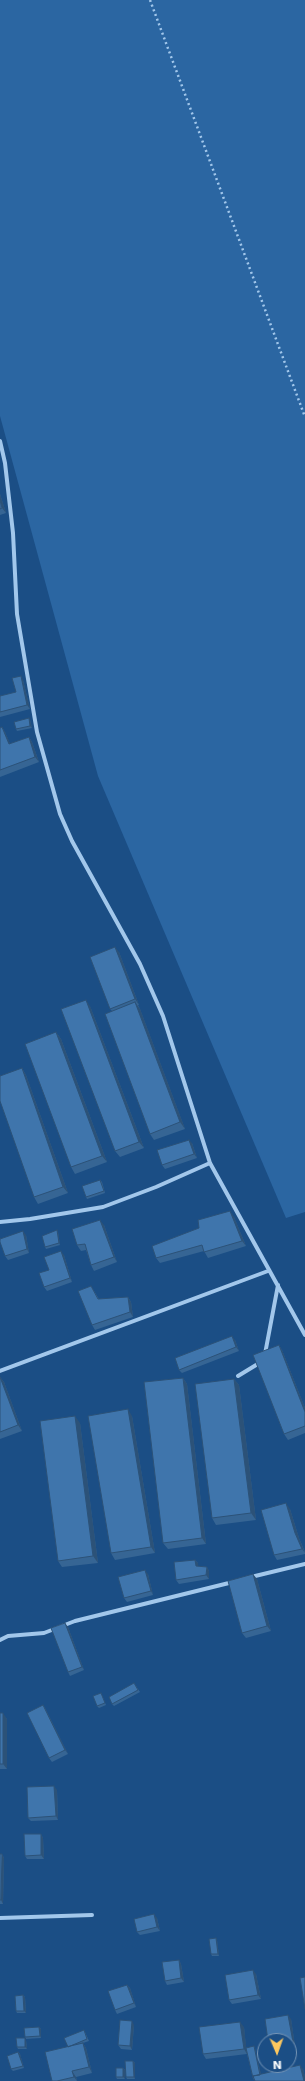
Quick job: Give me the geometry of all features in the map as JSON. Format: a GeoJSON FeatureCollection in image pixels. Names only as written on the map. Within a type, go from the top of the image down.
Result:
{"type":"FeatureCollection","features":[{"type":"Feature","properties":{"kind":"street"},"geometry":{"type":"LineString","coordinates":[[0,441],[5,463],[14,533],[17,614],[37,732],[60,814],[72,841],[140,964],[163,1016],[210,1163],[268,1271],[278,1285],[305,1335]]}},
{"type":"Feature","properties":{"kind":"street"},"geometry":{"type":"LineString","coordinates":[[0,1222],[30,1219],[103,1207],[156,1187],[210,1163]]}},
{"type":"Feature","properties":{"kind":"street"},"geometry":{"type":"LineString","coordinates":[[0,1371],[268,1271]]}},
{"type":"Feature","properties":{"kind":"street"},"geometry":{"type":"LineString","coordinates":[[238,1376],[260,1365],[265,1354],[278,1285]]}},
{"type":"Feature","properties":{"kind":"street"},"geometry":{"type":"LineString","coordinates":[[243,1579],[305,1564]]}},
{"type":"Feature","properties":{"kind":"street"},"geometry":{"type":"LineString","coordinates":[[0,1640],[8,1636],[44,1632],[83,1619],[236,1581]]}},
{"type":"Feature","properties":{"kind":"street"},"geometry":{"type":"LineString","coordinates":[[0,1918],[92,1915]]}},
{"type":"Feature","properties":{"kind":"path"},"geometry":{"type":"LineString","coordinates":[[150,0],[305,417]]}},
{"type":"Feature","properties":{"kind":"shaded area"},"geometry":{"type":"Polygon","coordinates":[[[0,0],[305,0],[305,1212],[286,1218],[98,776],[0,416],[0,0]]]}},
{"type":"Feature","properties":{"kind":"building"},"geometry":{"type":"Polygon","coordinates":[[[21,676],[27,705],[0,712],[0,696],[16,692],[12,678],[21,676]]]}},
{"type":"Feature","properties":{"kind":"building"},"geometry":{"type":"Polygon","coordinates":[[[29,718],[30,726],[16,729],[14,722],[29,718]]]}},
{"type":"Feature","properties":{"kind":"building"},"geometry":{"type":"Polygon","coordinates":[[[2,727],[9,744],[29,737],[35,757],[0,770],[0,728],[2,727]]]}},
{"type":"Feature","properties":{"kind":"building"},"geometry":{"type":"Polygon","coordinates":[[[115,947],[135,999],[110,1009],[90,957],[115,947]]]}},
{"type":"Feature","properties":{"kind":"building"},"geometry":{"type":"Polygon","coordinates":[[[86,1000],[139,1142],[115,1151],[61,1009],[86,1000]]]}},
{"type":"Feature","properties":{"kind":"building"},"geometry":{"type":"Polygon","coordinates":[[[135,1002],[180,1122],[150,1134],[105,1014],[135,1002]]]}},
{"type":"Feature","properties":{"kind":"building"},"geometry":{"type":"Polygon","coordinates":[[[56,1032],[102,1156],[71,1167],[25,1044],[56,1032]]]}},
{"type":"Feature","properties":{"kind":"building"},"geometry":{"type":"Polygon","coordinates":[[[22,1068],[63,1187],[34,1197],[0,1101],[0,1076],[22,1068]]]}},
{"type":"Feature","properties":{"kind":"building"},"geometry":{"type":"Polygon","coordinates":[[[189,1140],[194,1154],[162,1165],[157,1150],[189,1140]]]}},
{"type":"Feature","properties":{"kind":"building"},"geometry":{"type":"Polygon","coordinates":[[[100,1180],[104,1191],[86,1197],[82,1186],[100,1180]]]}},
{"type":"Feature","properties":{"kind":"building"},"geometry":{"type":"Polygon","coordinates":[[[230,1211],[242,1241],[204,1252],[202,1245],[156,1258],[152,1246],[199,1228],[198,1220],[230,1211]]]}},
{"type":"Feature","properties":{"kind":"building"},"geometry":{"type":"Polygon","coordinates":[[[100,1220],[114,1257],[91,1265],[85,1244],[77,1245],[72,1229],[100,1220]]]}},
{"type":"Feature","properties":{"kind":"building"},"geometry":{"type":"Polygon","coordinates":[[[57,1230],[59,1243],[45,1247],[42,1236],[57,1230]]]}},
{"type":"Feature","properties":{"kind":"building"},"geometry":{"type":"Polygon","coordinates":[[[23,1231],[27,1249],[5,1256],[0,1239],[23,1231]]]}},
{"type":"Feature","properties":{"kind":"building"},"geometry":{"type":"Polygon","coordinates":[[[61,1251],[70,1278],[44,1287],[39,1273],[49,1270],[44,1257],[61,1251]]]}},
{"type":"Feature","properties":{"kind":"building"},"geometry":{"type":"Polygon","coordinates":[[[91,1286],[98,1299],[128,1297],[130,1312],[92,1325],[78,1291],[91,1286]]]}},
{"type":"Feature","properties":{"kind":"building"},"geometry":{"type":"Polygon","coordinates":[[[232,1336],[236,1347],[179,1370],[175,1358],[232,1336]]]}},
{"type":"Feature","properties":{"kind":"building"},"geometry":{"type":"Polygon","coordinates":[[[279,1345],[305,1412],[305,1426],[284,1434],[253,1355],[279,1345]]]}},
{"type":"Feature","properties":{"kind":"building"},"geometry":{"type":"Polygon","coordinates":[[[0,1377],[18,1425],[0,1432],[0,1377]]]}},
{"type":"Feature","properties":{"kind":"building"},"geometry":{"type":"Polygon","coordinates":[[[183,1378],[202,1538],[163,1543],[144,1382],[183,1378]]]}},
{"type":"Feature","properties":{"kind":"building"},"geometry":{"type":"Polygon","coordinates":[[[234,1379],[251,1513],[212,1518],[195,1384],[234,1379]]]}},
{"type":"Feature","properties":{"kind":"building"},"geometry":{"type":"Polygon","coordinates":[[[128,1409],[151,1547],[111,1553],[88,1416],[128,1409]]]}},
{"type":"Feature","properties":{"kind":"building"},"geometry":{"type":"Polygon","coordinates":[[[75,1416],[93,1556],[58,1561],[40,1421],[75,1416]]]}},
{"type":"Feature","properties":{"kind":"building"},"geometry":{"type":"Polygon","coordinates":[[[286,1503],[295,1533],[302,1549],[274,1555],[261,1510],[286,1503]]]}},
{"type":"Feature","properties":{"kind":"building"},"geometry":{"type":"Polygon","coordinates":[[[195,1560],[196,1566],[207,1567],[206,1575],[176,1580],[174,1562],[195,1560]]]}},
{"type":"Feature","properties":{"kind":"building"},"geometry":{"type":"Polygon","coordinates":[[[145,1570],[151,1591],[124,1598],[118,1577],[145,1570]]]}},
{"type":"Feature","properties":{"kind":"building"},"geometry":{"type":"Polygon","coordinates":[[[253,1574],[267,1626],[242,1633],[228,1581],[253,1574]]]}},
{"type":"Feature","properties":{"kind":"building"},"geometry":{"type":"Polygon","coordinates":[[[65,1623],[82,1667],[68,1672],[51,1628],[65,1623]]]}},
{"type":"Feature","properties":{"kind":"building"},"geometry":{"type":"Polygon","coordinates":[[[134,1683],[138,1690],[112,1704],[109,1697],[134,1683]]]}},
{"type":"Feature","properties":{"kind":"building"},"geometry":{"type":"Polygon","coordinates":[[[101,1693],[105,1703],[97,1706],[93,1696],[101,1693]]]}},
{"type":"Feature","properties":{"kind":"building"},"geometry":{"type":"Polygon","coordinates":[[[43,1705],[65,1750],[49,1758],[27,1713],[43,1705]]]}},
{"type":"Feature","properties":{"kind":"building"},"geometry":{"type":"Polygon","coordinates":[[[0,1713],[3,1713],[3,1764],[0,1764],[0,1713]]]}},
{"type":"Feature","properties":{"kind":"building"},"geometry":{"type":"Polygon","coordinates":[[[54,1786],[56,1816],[28,1818],[27,1787],[54,1786]]]}},
{"type":"Feature","properties":{"kind":"building"},"geometry":{"type":"Polygon","coordinates":[[[24,1834],[41,1834],[41,1855],[25,1856],[24,1834]]]}},
{"type":"Feature","properties":{"kind":"building"},"geometry":{"type":"Polygon","coordinates":[[[0,1854],[2,1854],[1,1900],[0,1900],[0,1854]]]}},
{"type":"Feature","properties":{"kind":"building"},"geometry":{"type":"Polygon","coordinates":[[[154,1914],[157,1927],[137,1932],[134,1919],[154,1914]]]}},
{"type":"Feature","properties":{"kind":"building"},"geometry":{"type":"Polygon","coordinates":[[[216,1938],[218,1954],[211,1954],[209,1939],[216,1938]]]}},
{"type":"Feature","properties":{"kind":"building"},"geometry":{"type":"Polygon","coordinates":[[[179,1960],[181,1978],[165,1981],[162,1962],[179,1960]]]}},
{"type":"Feature","properties":{"kind":"building"},"geometry":{"type":"Polygon","coordinates":[[[253,1970],[258,1995],[229,2000],[225,1975],[253,1970]]]}},
{"type":"Feature","properties":{"kind":"building"},"geometry":{"type":"Polygon","coordinates":[[[305,1977],[305,2009],[300,1978],[305,1977]]]}},
{"type":"Feature","properties":{"kind":"building"},"geometry":{"type":"Polygon","coordinates":[[[127,1985],[134,2003],[115,2010],[108,1991],[127,1985]]]}},
{"type":"Feature","properties":{"kind":"building"},"geometry":{"type":"Polygon","coordinates":[[[23,1995],[24,2011],[16,2011],[15,1996],[23,1995]]]}},
{"type":"Feature","properties":{"kind":"building"},"geometry":{"type":"Polygon","coordinates":[[[288,2015],[291,2033],[267,2033],[265,2019],[288,2015]]]}},
{"type":"Feature","properties":{"kind":"building"},"geometry":{"type":"Polygon","coordinates":[[[120,2020],[132,2021],[130,2046],[118,2045],[120,2020]]]}},
{"type":"Feature","properties":{"kind":"building"},"geometry":{"type":"Polygon","coordinates":[[[240,2022],[244,2049],[203,2054],[199,2027],[240,2022]]]}},
{"type":"Feature","properties":{"kind":"building"},"geometry":{"type":"Polygon","coordinates":[[[39,2027],[40,2036],[25,2037],[24,2028],[39,2027]]]}},
{"type":"Feature","properties":{"kind":"building"},"geometry":{"type":"Polygon","coordinates":[[[84,2030],[87,2039],[68,2047],[64,2038],[84,2030]]]}},
{"type":"Feature","properties":{"kind":"building"},"geometry":{"type":"Polygon","coordinates":[[[16,2038],[25,2038],[25,2047],[17,2047],[16,2038]]]}},
{"type":"Feature","properties":{"kind":"building"},"geometry":{"type":"Polygon","coordinates":[[[83,2043],[89,2067],[72,2071],[74,2077],[52,2081],[45,2052],[83,2043]]]}},
{"type":"Feature","properties":{"kind":"building"},"geometry":{"type":"Polygon","coordinates":[[[254,2046],[257,2060],[257,2073],[260,2073],[260,2075],[253,2076],[253,2078],[246,2048],[254,2046]]]}},
{"type":"Feature","properties":{"kind":"building"},"geometry":{"type":"Polygon","coordinates":[[[18,2052],[23,2066],[11,2069],[7,2056],[18,2052]]]}},
{"type":"Feature","properties":{"kind":"building"},"geometry":{"type":"Polygon","coordinates":[[[125,2061],[133,2061],[134,2077],[126,2077],[125,2061]]]}},
{"type":"Feature","properties":{"kind":"building"},"geometry":{"type":"Polygon","coordinates":[[[300,2065],[304,2081],[255,2081],[253,2076],[266,2073],[297,2073],[297,2066],[300,2065]]]}},
{"type":"Feature","properties":{"kind":"building"},"geometry":{"type":"Polygon","coordinates":[[[116,2068],[123,2068],[123,2077],[116,2077],[116,2068]]]}}]}
